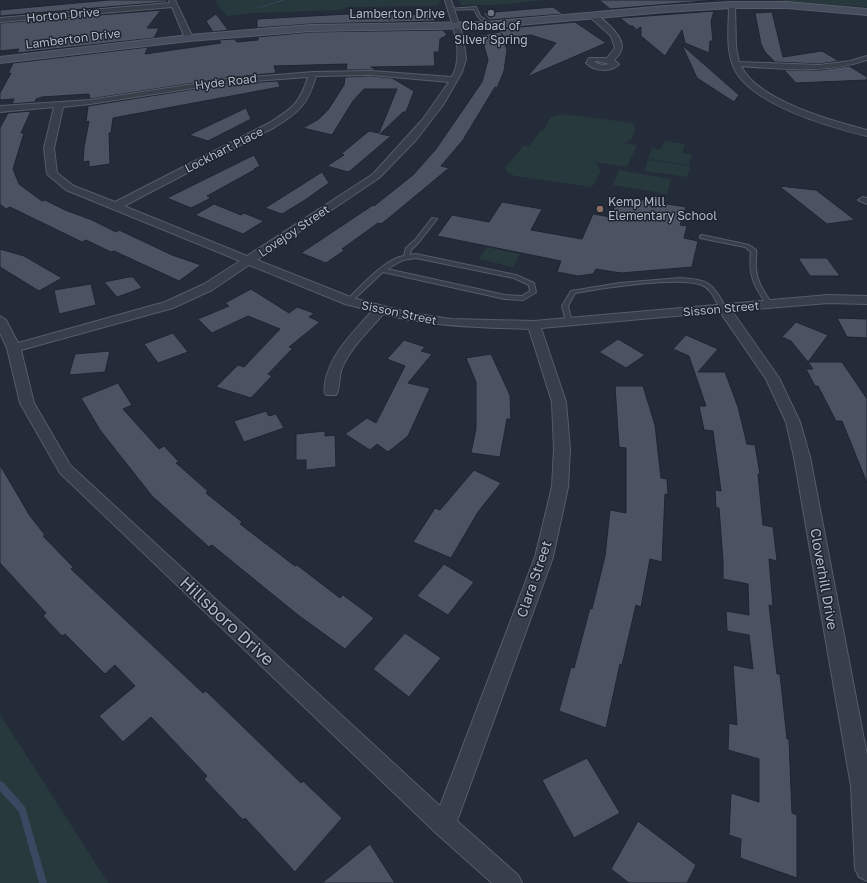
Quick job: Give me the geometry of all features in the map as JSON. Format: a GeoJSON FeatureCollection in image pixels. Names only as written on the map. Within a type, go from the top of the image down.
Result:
{"type":"FeatureCollection","features":[{"type":"Feature","properties":{"kind":"street","name":"Horton Drive"},"geometry":{"type":"LineString","coordinates":[[0,20],[173,3]]}},
{"type":"Feature","properties":{"kind":"street"},"geometry":{"type":"LineString","coordinates":[[173,3],[189,38]]}},
{"type":"Feature","properties":{"kind":"street","name":"Lovejoy Street"},"geometry":{"type":"LineString","coordinates":[[14,348],[168,305],[208,287],[376,176],[396,158],[420,129],[461,68],[461,41],[449,4]]}},
{"type":"Feature","properties":{"kind":"street"},"geometry":{"type":"LineString","coordinates":[[732,5],[734,56],[738,68],[748,80],[762,92],[784,105],[821,120],[867,133]]}},
{"type":"Feature","properties":{"kind":"street","name":"Lamberton Drive"},"geometry":{"type":"LineString","coordinates":[[0,60],[189,38],[310,28],[491,25],[591,15],[732,5],[787,5],[867,12]]}},
{"type":"Feature","properties":{"kind":"street"},"geometry":{"type":"LineString","coordinates":[[591,15],[607,26],[617,37],[617,51],[609,60]]}},
{"type":"Feature","properties":{"kind":"street"},"geometry":{"type":"LineString","coordinates":[[737,64],[796,67],[829,66],[842,65],[867,58]]}},
{"type":"Feature","properties":{"kind":"street","name":"Hyde Road"},"geometry":{"type":"LineString","coordinates":[[0,109],[114,99],[226,81],[313,74],[370,73],[454,80]]}},
{"type":"Feature","properties":{"kind":"street","name":"Lockhart Place"},"geometry":{"type":"LineString","coordinates":[[114,207],[289,115],[298,108],[307,97],[313,74]]}},
{"type":"Feature","properties":{"kind":"street","name":"Sisson Street"},"geometry":{"type":"LineString","coordinates":[[59,105],[49,148],[52,174],[70,188],[349,301],[410,318],[451,324],[534,325],[828,299],[867,300]]}},
{"type":"Feature","properties":{"kind":"street","name":"Cloverhill Drive"},"geometry":{"type":"LineString","coordinates":[[723,308],[772,378],[793,422],[802,457],[862,786],[867,869]]}},
{"type":"Feature","properties":{"kind":"street"},"geometry":{"type":"LineString","coordinates":[[331,392],[334,370],[341,356],[379,310]]}},
{"type":"Feature","properties":{"kind":"street","name":"Hillsboro Drive"},"geometry":{"type":"LineString","coordinates":[[0,320],[14,348],[27,403],[65,469],[444,825],[510,883]]}},
{"type":"Feature","properties":{"kind":"street","name":"Clara Street"},"geometry":{"type":"LineString","coordinates":[[444,825],[544,557],[560,487],[562,449],[559,402],[534,325]]}},
{"type":"Feature","properties":{"kind":"lane"},"geometry":{"type":"LineString","coordinates":[[449,4],[475,8],[479,17],[491,25]]}},
{"type":"Feature","properties":{"kind":"lane"},"geometry":{"type":"LineString","coordinates":[[407,257],[408,249],[417,241],[434,219]]}},
{"type":"Feature","properties":{"kind":"lane"},"geometry":{"type":"LineString","coordinates":[[702,236],[747,246],[754,251],[752,273],[756,285],[769,304]]}},
{"type":"Feature","properties":{"kind":"lane"},"geometry":{"type":"LineString","coordinates":[[349,301],[382,270],[401,258],[416,256],[441,260],[516,277],[532,284],[533,292],[523,298],[505,297],[382,270]]}},
{"type":"Feature","properties":{"kind":"lane"},"geometry":{"type":"LineString","coordinates":[[569,322],[564,306],[573,292],[593,287],[688,280],[704,284],[713,291],[723,308]]}},
{"type":"Feature","properties":{"kind":"shaded area"},"geometry":{"type":"Polygon","coordinates":[[[215,0],[441,1],[439,5],[430,6],[346,7],[341,10],[253,13],[228,16],[221,10],[215,0]]]}},
{"type":"Feature","properties":{"kind":"shaded area"},"geometry":{"type":"Polygon","coordinates":[[[459,0],[545,0],[495,5],[461,5],[459,0]]]}},
{"type":"Feature","properties":{"kind":"shaded area"},"geometry":{"type":"Polygon","coordinates":[[[772,0],[867,0],[867,7],[772,0]]]}},
{"type":"Feature","properties":{"kind":"shaded area"},"geometry":{"type":"Polygon","coordinates":[[[561,114],[634,123],[635,130],[632,139],[624,143],[637,145],[627,167],[596,162],[601,171],[592,187],[515,176],[508,173],[505,168],[523,146],[529,146],[541,130],[544,130],[550,118],[561,114]]]}},
{"type":"Feature","properties":{"kind":"shaded area"},"geometry":{"type":"Polygon","coordinates":[[[664,141],[685,144],[682,153],[692,154],[689,165],[648,159],[652,148],[671,151],[661,149],[664,141]]]}},
{"type":"Feature","properties":{"kind":"shaded area"},"geometry":{"type":"Polygon","coordinates":[[[648,160],[690,166],[687,177],[644,171],[648,160]]]}},
{"type":"Feature","properties":{"kind":"shaded area"},"geometry":{"type":"Polygon","coordinates":[[[619,170],[671,179],[667,194],[613,185],[619,170]]]}},
{"type":"Feature","properties":{"kind":"shaded area"},"geometry":{"type":"Polygon","coordinates":[[[487,247],[520,254],[513,267],[479,259],[487,247]]]}},
{"type":"Feature","properties":{"kind":"shaded area"},"geometry":{"type":"Polygon","coordinates":[[[0,714],[108,883],[0,883],[0,714]]]}},
{"type":"Feature","properties":{"kind":"building"},"geometry":{"type":"Polygon","coordinates":[[[109,0],[168,0],[166,2],[0,16],[0,10],[109,0]]]}},
{"type":"Feature","properties":{"kind":"building"},"geometry":{"type":"Polygon","coordinates":[[[599,0],[717,0],[610,9],[599,0]]]}},
{"type":"Feature","properties":{"kind":"building"},"geometry":{"type":"Polygon","coordinates":[[[553,7],[563,14],[489,20],[483,13],[553,7]]]}},
{"type":"Feature","properties":{"kind":"building"},"geometry":{"type":"Polygon","coordinates":[[[161,10],[147,28],[159,28],[154,38],[17,53],[19,49],[0,51],[0,23],[161,10]]]}},
{"type":"Feature","properties":{"kind":"building"},"geometry":{"type":"Polygon","coordinates":[[[714,11],[711,21],[713,41],[710,41],[709,53],[685,43],[682,30],[665,56],[641,36],[641,27],[636,30],[633,26],[630,26],[620,18],[714,11]]]}},
{"type":"Feature","properties":{"kind":"building"},"geometry":{"type":"Polygon","coordinates":[[[772,12],[783,57],[822,51],[839,61],[819,64],[775,62],[765,52],[761,44],[755,13],[772,12]]]}},
{"type":"Feature","properties":{"kind":"building"},"geometry":{"type":"Polygon","coordinates":[[[429,13],[436,21],[310,24],[257,28],[257,19],[347,14],[401,14],[401,16],[429,13]]]}},
{"type":"Feature","properties":{"kind":"building"},"geometry":{"type":"Polygon","coordinates":[[[216,14],[228,30],[213,32],[206,21],[216,14]]]}},
{"type":"Feature","properties":{"kind":"building"},"geometry":{"type":"Polygon","coordinates":[[[575,22],[606,43],[527,77],[556,43],[531,35],[505,38],[501,33],[507,50],[504,71],[497,88],[495,87],[463,140],[441,166],[449,168],[381,224],[378,223],[342,249],[345,250],[326,263],[301,253],[373,205],[374,206],[413,175],[436,149],[482,82],[488,60],[481,35],[500,32],[497,29],[575,22]]]}},
{"type":"Feature","properties":{"kind":"building"},"geometry":{"type":"Polygon","coordinates":[[[443,30],[447,35],[440,39],[439,52],[434,52],[435,66],[371,67],[377,70],[346,70],[347,64],[274,66],[276,73],[226,78],[90,99],[89,94],[42,97],[36,99],[35,102],[12,104],[14,99],[0,100],[0,93],[11,73],[8,74],[13,63],[148,47],[145,54],[221,43],[219,40],[234,39],[237,42],[258,40],[258,37],[310,32],[443,30]]]}},
{"type":"Feature","properties":{"kind":"building"},"geometry":{"type":"Polygon","coordinates":[[[682,45],[739,95],[734,102],[697,78],[682,45]]]}},
{"type":"Feature","properties":{"kind":"building"},"geometry":{"type":"Polygon","coordinates":[[[849,66],[867,77],[867,80],[796,83],[784,70],[820,70],[849,66]]]}},
{"type":"Feature","properties":{"kind":"building"},"geometry":{"type":"Polygon","coordinates":[[[371,76],[392,78],[414,91],[406,112],[403,112],[380,134],[391,136],[350,171],[348,172],[327,166],[344,155],[341,154],[369,131],[379,133],[397,89],[364,89],[353,101],[332,135],[303,128],[319,119],[328,110],[344,85],[345,77],[371,76]]]}},
{"type":"Feature","properties":{"kind":"building"},"geometry":{"type":"Polygon","coordinates":[[[278,81],[280,87],[113,118],[111,133],[109,133],[110,164],[89,167],[89,161],[83,162],[89,121],[86,122],[88,106],[226,84],[278,81]]]}},
{"type":"Feature","properties":{"kind":"building"},"geometry":{"type":"Polygon","coordinates":[[[246,108],[251,119],[208,141],[189,135],[246,108]]]}},
{"type":"Feature","properties":{"kind":"building"},"geometry":{"type":"Polygon","coordinates":[[[31,111],[21,133],[24,133],[13,169],[19,184],[42,201],[45,200],[116,232],[119,230],[172,255],[201,265],[179,281],[114,251],[111,252],[86,240],[82,242],[10,207],[6,209],[0,204],[0,128],[8,113],[31,111]]]}},
{"type":"Feature","properties":{"kind":"building"},"geometry":{"type":"Polygon","coordinates":[[[254,155],[260,166],[207,196],[211,198],[191,208],[167,198],[254,155]]]}},
{"type":"Feature","properties":{"kind":"building"},"geometry":{"type":"Polygon","coordinates":[[[322,172],[329,183],[305,200],[282,214],[265,208],[322,172]]]}},
{"type":"Feature","properties":{"kind":"building"},"geometry":{"type":"Polygon","coordinates":[[[779,186],[816,190],[855,220],[827,224],[779,186]]]}},
{"type":"Feature","properties":{"kind":"building"},"geometry":{"type":"Polygon","coordinates":[[[631,198],[686,207],[680,225],[687,226],[684,238],[698,241],[692,267],[621,273],[596,269],[593,274],[578,276],[557,272],[561,261],[437,236],[452,215],[489,222],[502,202],[542,209],[531,230],[582,239],[593,214],[610,217],[617,201],[629,203],[631,198]]]}},
{"type":"Feature","properties":{"kind":"building"},"geometry":{"type":"Polygon","coordinates":[[[214,204],[241,215],[244,213],[264,221],[243,234],[195,215],[214,204]]]}},
{"type":"Feature","properties":{"kind":"building"},"geometry":{"type":"Polygon","coordinates":[[[0,249],[24,256],[62,278],[39,291],[0,267],[0,249]]]}},
{"type":"Feature","properties":{"kind":"building"},"geometry":{"type":"Polygon","coordinates":[[[798,258],[827,258],[840,276],[810,276],[798,258]]]}},
{"type":"Feature","properties":{"kind":"building"},"geometry":{"type":"Polygon","coordinates":[[[133,277],[142,288],[117,297],[104,282],[133,277]]]}},
{"type":"Feature","properties":{"kind":"building"},"geometry":{"type":"Polygon","coordinates":[[[91,284],[96,305],[59,314],[54,290],[91,284]]]}},
{"type":"Feature","properties":{"kind":"building"},"geometry":{"type":"Polygon","coordinates":[[[251,289],[289,313],[297,307],[314,313],[309,317],[320,322],[289,347],[293,348],[268,374],[272,376],[251,398],[216,387],[238,365],[244,367],[280,329],[248,316],[212,333],[198,319],[229,306],[225,303],[251,289]]]}},
{"type":"Feature","properties":{"kind":"building"},"geometry":{"type":"Polygon","coordinates":[[[837,318],[867,319],[867,338],[847,337],[837,318]]]}},
{"type":"Feature","properties":{"kind":"building"},"geometry":{"type":"Polygon","coordinates":[[[796,322],[828,335],[808,362],[791,341],[782,337],[796,322]]]}},
{"type":"Feature","properties":{"kind":"building"},"geometry":{"type":"Polygon","coordinates":[[[173,333],[188,352],[158,363],[144,344],[173,333]]]}},
{"type":"Feature","properties":{"kind":"building"},"geometry":{"type":"Polygon","coordinates":[[[686,335],[718,349],[698,372],[725,372],[738,407],[747,444],[755,445],[760,474],[758,474],[763,525],[773,527],[777,561],[769,559],[773,606],[769,605],[777,674],[780,674],[787,739],[789,739],[792,813],[797,815],[797,878],[740,858],[741,839],[729,835],[731,793],[759,802],[759,759],[728,750],[729,723],[737,725],[733,665],[753,669],[749,635],[727,631],[726,611],[749,615],[748,584],[723,579],[719,508],[716,508],[715,490],[721,491],[713,431],[704,430],[699,406],[706,406],[689,356],[673,349],[686,335]]]}},
{"type":"Feature","properties":{"kind":"building"},"geometry":{"type":"Polygon","coordinates":[[[618,339],[645,355],[626,368],[599,352],[618,339]]]}},
{"type":"Feature","properties":{"kind":"building"},"geometry":{"type":"Polygon","coordinates":[[[404,340],[425,347],[421,351],[432,354],[408,383],[430,388],[408,436],[388,452],[377,444],[370,450],[345,434],[367,418],[376,423],[405,366],[387,359],[404,340]]]}},
{"type":"Feature","properties":{"kind":"building"},"geometry":{"type":"Polygon","coordinates":[[[110,351],[105,372],[69,375],[75,354],[110,351]]]}},
{"type":"Feature","properties":{"kind":"building"},"geometry":{"type":"Polygon","coordinates":[[[491,354],[510,395],[511,419],[507,419],[500,457],[471,453],[476,429],[476,382],[466,358],[491,354]]]}},
{"type":"Feature","properties":{"kind":"building"},"geometry":{"type":"Polygon","coordinates":[[[808,362],[842,362],[867,399],[867,483],[842,421],[836,421],[818,386],[815,386],[806,369],[813,369],[808,362]]]}},
{"type":"Feature","properties":{"kind":"building"},"geometry":{"type":"Polygon","coordinates":[[[118,383],[132,405],[123,409],[159,449],[164,446],[179,462],[176,463],[208,491],[206,493],[242,522],[240,524],[295,566],[297,565],[340,598],[343,595],[374,618],[345,649],[298,615],[212,545],[209,547],[152,496],[100,430],[81,398],[118,383]]]}},
{"type":"Feature","properties":{"kind":"building"},"geometry":{"type":"Polygon","coordinates":[[[615,386],[643,386],[655,425],[661,478],[667,479],[668,495],[665,494],[662,562],[650,559],[641,607],[636,605],[622,665],[620,664],[606,728],[559,711],[571,667],[574,668],[590,608],[592,609],[605,556],[610,510],[626,513],[626,448],[619,447],[615,386]]]}},
{"type":"Feature","properties":{"kind":"building"},"geometry":{"type":"Polygon","coordinates":[[[266,411],[269,416],[276,414],[284,428],[244,442],[234,421],[266,411]]]}},
{"type":"Feature","properties":{"kind":"building"},"geometry":{"type":"Polygon","coordinates":[[[325,431],[325,436],[335,435],[336,467],[306,470],[306,460],[296,460],[296,434],[325,431]]]}},
{"type":"Feature","properties":{"kind":"building"},"geometry":{"type":"Polygon","coordinates":[[[0,465],[30,516],[45,535],[43,536],[73,567],[71,569],[203,693],[206,691],[301,783],[303,781],[342,818],[295,872],[245,818],[243,820],[204,779],[207,776],[151,717],[123,742],[99,716],[135,686],[115,665],[105,674],[65,634],[62,636],[43,616],[46,613],[0,563],[0,465]]]}},
{"type":"Feature","properties":{"kind":"building"},"geometry":{"type":"Polygon","coordinates":[[[474,470],[501,483],[478,512],[451,558],[413,542],[435,508],[440,510],[474,470]]]}},
{"type":"Feature","properties":{"kind":"building"},"geometry":{"type":"Polygon","coordinates":[[[444,564],[474,582],[448,615],[417,596],[444,564]]]}},
{"type":"Feature","properties":{"kind":"building"},"geometry":{"type":"Polygon","coordinates":[[[405,633],[441,658],[409,697],[373,669],[405,633]]]}},
{"type":"Feature","properties":{"kind":"building"},"geometry":{"type":"Polygon","coordinates":[[[587,758],[620,813],[574,838],[542,780],[587,758]]]}},
{"type":"Feature","properties":{"kind":"building"},"geometry":{"type":"Polygon","coordinates":[[[638,821],[696,865],[687,883],[629,883],[611,869],[638,821]]]}},
{"type":"Feature","properties":{"kind":"building"},"geometry":{"type":"Polygon","coordinates":[[[370,844],[395,883],[322,883],[370,844]]]}},
{"type":"Feature","properties":{"kind":"waterway"},"geometry":{"type":"LineString","coordinates":[[258,8],[284,0]]}},
{"type":"Feature","properties":{"kind":"waterway"},"geometry":{"type":"LineString","coordinates":[[0,785],[22,810],[43,883]]}},
{"type":"Feature","properties":{"kind":"place","name":"Chabad of Silver Spring"},"geometry":{"type":"Point","coordinates":[491,13]}},
{"type":"Feature","properties":{"kind":"place","name":"Kemp Mill Elementary School"},"geometry":{"type":"Point","coordinates":[600,209]}}]}
